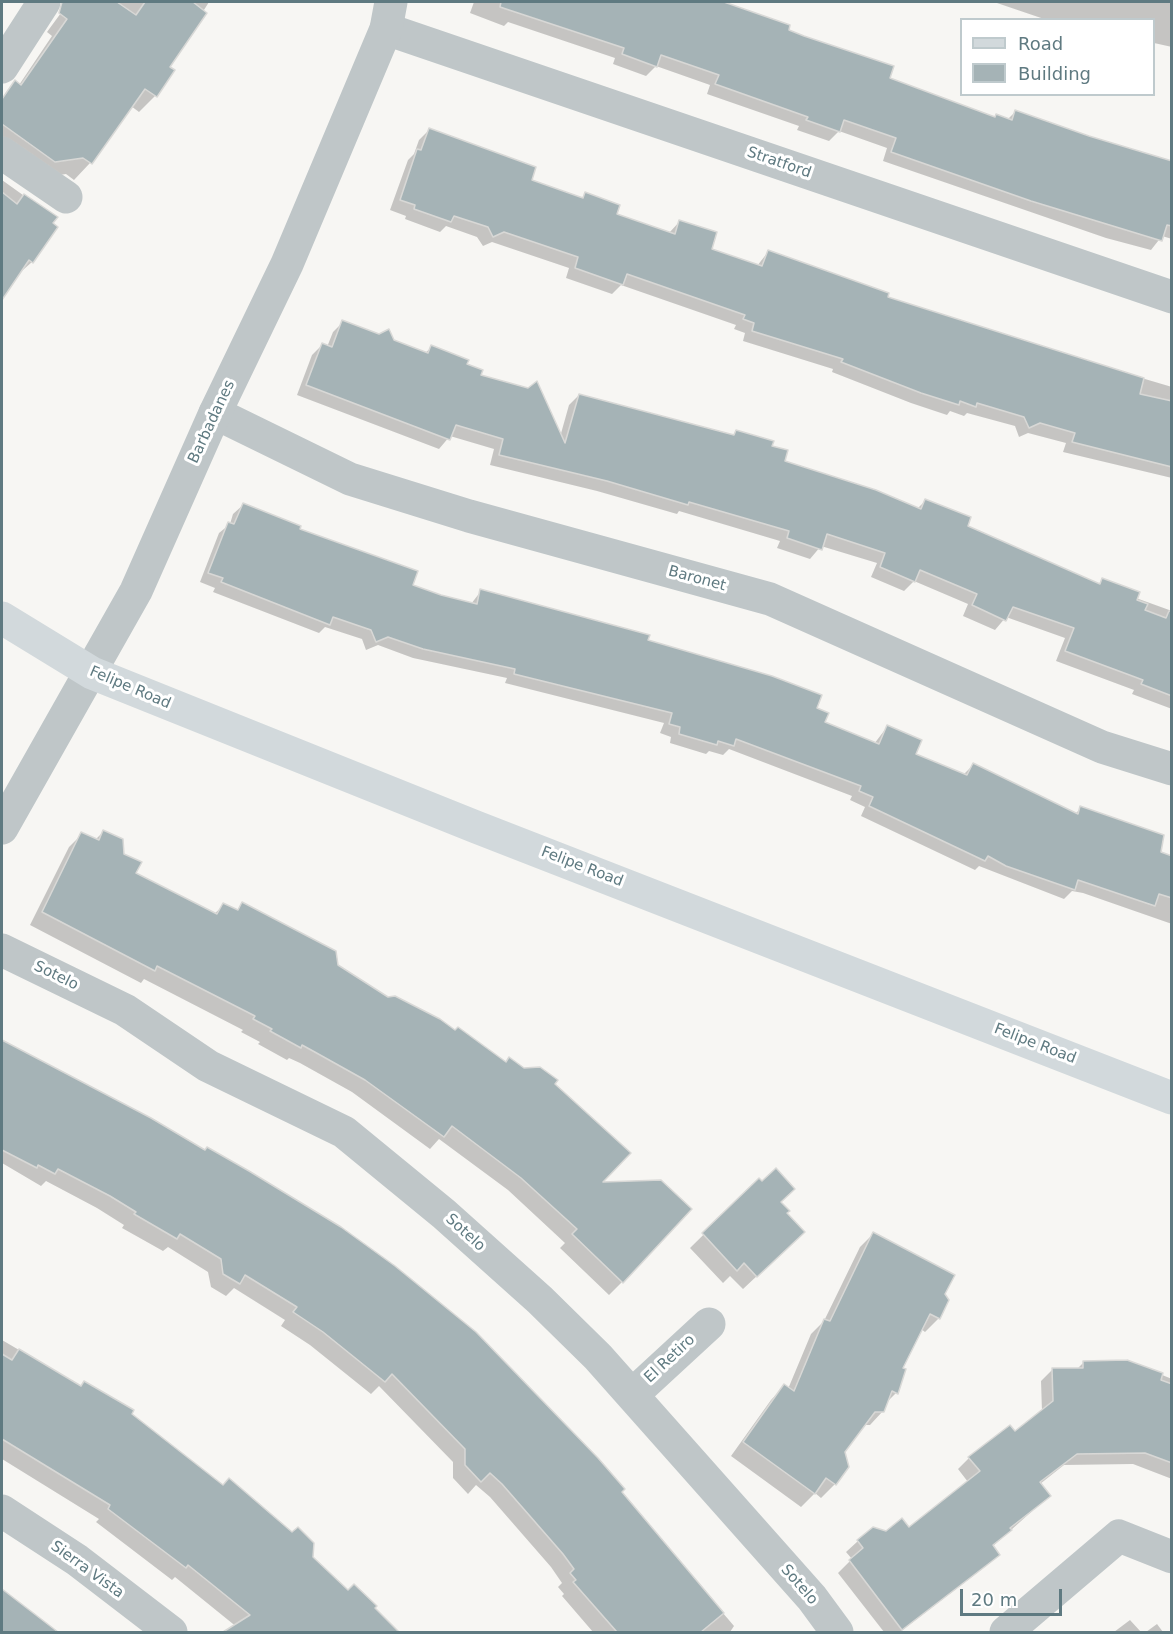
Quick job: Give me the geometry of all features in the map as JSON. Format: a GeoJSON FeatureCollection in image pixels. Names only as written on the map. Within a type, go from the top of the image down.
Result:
{"type":"FeatureCollection","features":[{"type":"Feature","properties":{"kind":"main road","name":"Felipe Road"},"geometry":{"type":"LineString","coordinates":[[2,618],[92,673],[476,827],[1172,1098]]}},
{"type":"Feature","properties":{"kind":"street"},"geometry":{"type":"LineString","coordinates":[[2,67],[44,2]]}},
{"type":"Feature","properties":{"kind":"street","name":"Stratford"},"geometry":{"type":"LineString","coordinates":[[388,15],[1172,297]]}},
{"type":"Feature","properties":{"kind":"street","name":"Barbadanes"},"geometry":{"type":"LineString","coordinates":[[2,828],[28,778],[92,673],[136,591],[215,413],[287,264],[388,15]]}},
{"type":"Feature","properties":{"kind":"street"},"geometry":{"type":"LineString","coordinates":[[2,153],[66,197]]}},
{"type":"Feature","properties":{"kind":"street","name":"Baronet"},"geometry":{"type":"LineString","coordinates":[[215,413],[350,479],[481,519],[770,599],[1102,747],[1172,769]]}},
{"type":"Feature","properties":{"kind":"street","name":"Sotelo"},"geometry":{"type":"LineString","coordinates":[[2,950],[125,1010],[208,1066],[344,1132],[444,1214],[540,1300],[632,1395],[812,1598],[837,1632]]}},
{"type":"Feature","properties":{"kind":"street","name":"El Retiro"},"geometry":{"type":"LineString","coordinates":[[632,1395],[709,1324]]}},
{"type":"Feature","properties":{"kind":"street","name":"Sierra Vista"},"geometry":{"type":"LineString","coordinates":[[2,1511],[77,1560],[171,1632]]}},
{"type":"Feature","properties":{"kind":"street"},"geometry":{"type":"LineString","coordinates":[[1006,1632],[1119,1536],[1172,1557]]}},
{"type":"Feature","properties":{"kind":"building"},"geometry":{"type":"Polygon","coordinates":[[[62,2],[117,2],[136,15],[145,2],[193,2],[207,13],[170,67],[175,70],[157,97],[145,89],[92,164],[83,158],[55,162],[2,124],[2,99],[15,80],[21,85],[67,19],[59,13],[62,2]]]}},
{"type":"Feature","properties":{"kind":"building"},"geometry":{"type":"Polygon","coordinates":[[[501,2],[724,2],[790,25],[789,30],[804,36],[894,66],[890,78],[995,117],[996,114],[1012,120],[1015,110],[1089,136],[1172,161],[1172,226],[1167,225],[1162,241],[1031,201],[891,152],[896,138],[844,120],[840,132],[806,120],[808,117],[715,84],[719,75],[661,55],[657,67],[622,54],[624,48],[500,7],[501,2]]]}},
{"type":"Feature","properties":{"kind":"building"},"geometry":{"type":"Polygon","coordinates":[[[429,128],[536,167],[532,180],[583,198],[585,192],[620,205],[617,214],[675,234],[679,220],[717,232],[712,249],[762,266],[768,250],[889,293],[888,297],[1144,378],[1140,394],[1172,401],[1172,467],[1072,442],[1075,433],[1040,423],[1029,428],[1024,417],[977,403],[976,407],[960,401],[959,405],[921,393],[841,362],[843,359],[752,331],[754,323],[743,319],[745,315],[627,274],[623,285],[575,268],[578,257],[504,232],[493,237],[488,227],[454,216],[451,222],[414,209],[415,205],[400,200],[417,149],[421,150],[429,128]]]}},
{"type":"Feature","properties":{"kind":"building"},"geometry":{"type":"Polygon","coordinates":[[[2,192],[17,204],[24,194],[58,217],[53,223],[58,227],[33,263],[29,260],[2,300],[2,192]]]}},
{"type":"Feature","properties":{"kind":"building"},"geometry":{"type":"Polygon","coordinates":[[[342,320],[379,334],[389,329],[394,340],[428,353],[431,345],[469,360],[467,364],[483,370],[481,375],[528,388],[537,381],[565,443],[579,394],[734,435],[736,430],[774,441],[772,446],[788,450],[785,461],[876,490],[921,509],[925,499],[971,517],[968,526],[1100,584],[1102,578],[1140,592],[1137,600],[1148,604],[1145,610],[1166,618],[1169,611],[1172,611],[1172,696],[1141,684],[1143,680],[1065,651],[1074,628],[1013,607],[1006,621],[972,605],[977,594],[920,570],[915,582],[880,567],[885,553],[827,534],[822,550],[787,538],[789,531],[689,502],[688,505],[607,481],[499,455],[503,439],[456,425],[450,440],[306,385],[322,343],[332,347],[342,320]]]}},
{"type":"Feature","properties":{"kind":"building"},"geometry":{"type":"Polygon","coordinates":[[[243,503],[301,526],[300,529],[418,571],[413,585],[477,604],[480,589],[650,635],[648,640],[772,676],[822,695],[817,708],[829,713],[825,722],[879,744],[887,725],[922,740],[916,754],[967,775],[973,763],[1078,814],[1080,806],[1164,835],[1161,852],[1172,856],[1172,898],[1159,894],[1155,906],[1078,880],[1075,890],[1006,866],[988,856],[985,861],[869,806],[873,797],[859,791],[861,786],[736,739],[734,746],[718,741],[717,745],[679,734],[680,727],[669,724],[672,713],[514,674],[515,669],[423,649],[388,637],[376,642],[371,630],[333,617],[330,625],[221,582],[223,578],[208,573],[228,522],[234,524],[243,503]]]}},
{"type":"Feature","properties":{"kind":"building"},"geometry":{"type":"Polygon","coordinates":[[[103,830],[123,839],[124,854],[142,862],[136,873],[217,914],[223,903],[238,910],[242,902],[336,951],[338,965],[388,997],[395,996],[440,1019],[455,1030],[458,1027],[506,1062],[509,1057],[524,1068],[540,1067],[558,1080],[555,1084],[631,1153],[603,1182],[661,1180],[692,1209],[623,1283],[572,1234],[577,1229],[521,1178],[452,1126],[444,1137],[365,1080],[302,1045],[301,1048],[270,1031],[272,1029],[253,1019],[255,1016],[157,966],[155,971],[42,912],[81,832],[99,840],[103,830]]]}},
{"type":"Feature","properties":{"kind":"building"},"geometry":{"type":"Polygon","coordinates":[[[2,1040],[151,1118],[205,1150],[207,1147],[249,1171],[341,1227],[395,1266],[476,1332],[598,1458],[625,1489],[622,1492],[724,1613],[701,1632],[617,1632],[573,1582],[576,1580],[570,1573],[574,1569],[563,1554],[502,1484],[490,1473],[481,1482],[465,1465],[465,1449],[392,1374],[385,1382],[323,1332],[293,1312],[297,1307],[245,1275],[240,1284],[223,1274],[221,1259],[180,1234],[177,1239],[134,1214],[136,1212],[110,1196],[58,1169],[55,1174],[38,1165],[37,1168],[2,1150],[2,1040]]]}},
{"type":"Feature","properties":{"kind":"building"},"geometry":{"type":"Polygon","coordinates":[[[776,1168],[795,1189],[781,1202],[790,1211],[787,1213],[805,1232],[757,1277],[744,1263],[737,1271],[702,1233],[759,1178],[762,1181],[776,1168]]]}},
{"type":"Feature","properties":{"kind":"building"},"geometry":{"type":"Polygon","coordinates":[[[873,1232],[955,1275],[945,1294],[949,1300],[940,1319],[930,1314],[903,1368],[906,1369],[898,1394],[892,1391],[884,1412],[875,1412],[845,1452],[849,1467],[836,1485],[826,1478],[815,1494],[743,1442],[784,1384],[794,1391],[824,1319],[830,1321],[873,1232]]]}},
{"type":"Feature","properties":{"kind":"building"},"geometry":{"type":"Polygon","coordinates":[[[19,1349],[81,1386],[84,1381],[134,1410],[132,1414],[223,1485],[229,1478],[292,1532],[298,1527],[314,1543],[313,1557],[348,1590],[354,1584],[399,1632],[223,1632],[250,1615],[188,1565],[186,1568],[108,1509],[110,1505],[2,1439],[2,1354],[12,1360],[19,1349]]]}},
{"type":"Feature","properties":{"kind":"building"},"geometry":{"type":"Polygon","coordinates":[[[1127,1360],[1163,1373],[1161,1380],[1172,1384],[1172,1463],[1145,1453],[1077,1454],[1040,1482],[1051,1496],[1010,1528],[1012,1530],[993,1545],[1000,1555],[902,1630],[849,1560],[863,1548],[857,1540],[873,1527],[886,1531],[902,1518],[909,1527],[980,1471],[968,1457],[1010,1425],[1015,1431],[1053,1401],[1052,1368],[1083,1368],[1083,1361],[1127,1360]]]}},
{"type":"Feature","properties":{"kind":"building"},"geometry":{"type":"Polygon","coordinates":[[[2,1589],[58,1632],[2,1632],[2,1589]]]}}]}
